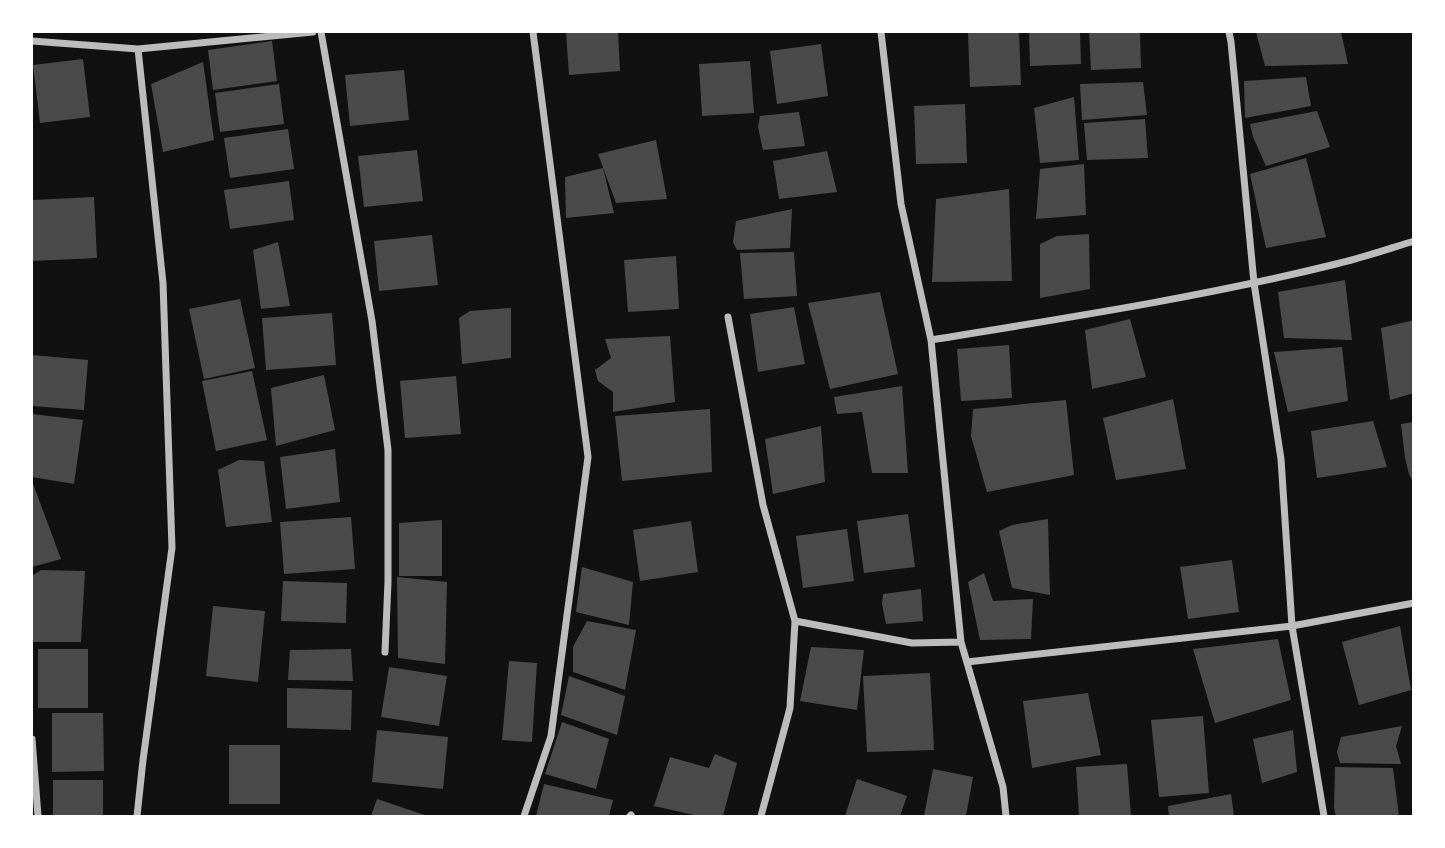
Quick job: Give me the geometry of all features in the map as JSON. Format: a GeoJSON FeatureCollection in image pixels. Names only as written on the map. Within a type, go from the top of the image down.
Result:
{"type":"FeatureCollection","features":[{"type":"Feature","properties":{"kind":"street"},"geometry":{"type":"LineString","coordinates":[[32,41],[138,49],[313,32]]}},
{"type":"Feature","properties":{"kind":"street"},"geometry":{"type":"LineString","coordinates":[[321,32],[372,321],[388,450],[385,652]]}},
{"type":"Feature","properties":{"kind":"street"},"geometry":{"type":"LineString","coordinates":[[524,817],[551,736],[588,457],[533,32]]}},
{"type":"Feature","properties":{"kind":"street"},"geometry":{"type":"LineString","coordinates":[[881,32],[901,204],[931,340],[961,642],[1003,787],[1006,817]]}},
{"type":"Feature","properties":{"kind":"street"},"geometry":{"type":"LineString","coordinates":[[1229,32],[1254,283],[1281,459],[1292,626],[1324,817]]}},
{"type":"Feature","properties":{"kind":"street"},"geometry":{"type":"LineString","coordinates":[[137,817],[172,548],[163,283],[138,49]]}},
{"type":"Feature","properties":{"kind":"street"},"geometry":{"type":"LineString","coordinates":[[931,340],[1126,308],[1254,283],[1339,263],[1413,241]]}},
{"type":"Feature","properties":{"kind":"street"},"geometry":{"type":"LineString","coordinates":[[728,317],[763,505],[795,621],[790,708],[761,817]]}},
{"type":"Feature","properties":{"kind":"street"},"geometry":{"type":"LineString","coordinates":[[967,662],[1292,626],[1413,603]]}},
{"type":"Feature","properties":{"kind":"street"},"geometry":{"type":"LineString","coordinates":[[795,621],[912,643],[961,642]]}},
{"type":"Feature","properties":{"kind":"street"},"geometry":{"type":"LineString","coordinates":[[32,739],[38,817]]}},
{"type":"Feature","properties":{"kind":"building"},"geometry":{"type":"Polygon","coordinates":[[[566,32],[618,32],[620,71],[569,75],[566,32]]]}},
{"type":"Feature","properties":{"kind":"building"},"geometry":{"type":"Polygon","coordinates":[[[968,32],[1019,32],[1021,85],[970,87],[968,32]]]}},
{"type":"Feature","properties":{"kind":"building"},"geometry":{"type":"Polygon","coordinates":[[[1029,32],[1080,32],[1081,64],[1030,66],[1029,32]]]}},
{"type":"Feature","properties":{"kind":"building"},"geometry":{"type":"Polygon","coordinates":[[[1089,32],[1140,32],[1141,68],[1091,70],[1089,32]]]}},
{"type":"Feature","properties":{"kind":"building"},"geometry":{"type":"Polygon","coordinates":[[[1256,32],[1341,32],[1348,64],[1265,66],[1256,32]]]}},
{"type":"Feature","properties":{"kind":"building"},"geometry":{"type":"Polygon","coordinates":[[[272,41],[277,81],[213,90],[208,50],[272,41]]]}},
{"type":"Feature","properties":{"kind":"building"},"geometry":{"type":"Polygon","coordinates":[[[821,44],[828,96],[777,104],[770,51],[821,44]]]}},
{"type":"Feature","properties":{"kind":"building"},"geometry":{"type":"Polygon","coordinates":[[[83,59],[90,117],[40,123],[33,65],[83,59]]]}},
{"type":"Feature","properties":{"kind":"building"},"geometry":{"type":"Polygon","coordinates":[[[750,61],[754,113],[702,116],[699,64],[750,61]]]}},
{"type":"Feature","properties":{"kind":"building"},"geometry":{"type":"Polygon","coordinates":[[[203,62],[214,140],[163,152],[151,84],[203,62]]]}},
{"type":"Feature","properties":{"kind":"building"},"geometry":{"type":"Polygon","coordinates":[[[404,70],[409,120],[350,126],[345,75],[404,70]]]}},
{"type":"Feature","properties":{"kind":"building"},"geometry":{"type":"Polygon","coordinates":[[[1306,77],[1311,106],[1245,118],[1244,81],[1306,77]]]}},
{"type":"Feature","properties":{"kind":"building"},"geometry":{"type":"Polygon","coordinates":[[[1143,82],[1147,115],[1082,120],[1080,84],[1143,82]]]}},
{"type":"Feature","properties":{"kind":"building"},"geometry":{"type":"Polygon","coordinates":[[[279,84],[284,124],[220,132],[215,93],[279,84]]]}},
{"type":"Feature","properties":{"kind":"building"},"geometry":{"type":"Polygon","coordinates":[[[1074,97],[1079,160],[1040,163],[1034,108],[1074,97]]]}},
{"type":"Feature","properties":{"kind":"building"},"geometry":{"type":"Polygon","coordinates":[[[965,104],[967,163],[916,164],[914,106],[965,104]]]}},
{"type":"Feature","properties":{"kind":"building"},"geometry":{"type":"Polygon","coordinates":[[[1317,111],[1330,147],[1266,166],[1250,124],[1317,111]]]}},
{"type":"Feature","properties":{"kind":"building"},"geometry":{"type":"Polygon","coordinates":[[[799,112],[805,146],[763,150],[758,127],[760,116],[799,112]]]}},
{"type":"Feature","properties":{"kind":"building"},"geometry":{"type":"Polygon","coordinates":[[[1145,119],[1148,158],[1087,160],[1084,123],[1145,119]]]}},
{"type":"Feature","properties":{"kind":"building"},"geometry":{"type":"Polygon","coordinates":[[[288,129],[294,169],[230,178],[224,138],[288,129]]]}},
{"type":"Feature","properties":{"kind":"building"},"geometry":{"type":"Polygon","coordinates":[[[656,140],[667,199],[616,203],[598,154],[656,140]]]}},
{"type":"Feature","properties":{"kind":"building"},"geometry":{"type":"Polygon","coordinates":[[[417,150],[423,201],[364,207],[358,156],[417,150]]]}},
{"type":"Feature","properties":{"kind":"building"},"geometry":{"type":"Polygon","coordinates":[[[827,151],[837,192],[779,199],[773,161],[827,151]]]}},
{"type":"Feature","properties":{"kind":"building"},"geometry":{"type":"Polygon","coordinates":[[[1306,158],[1326,237],[1266,248],[1250,174],[1306,158]]]}},
{"type":"Feature","properties":{"kind":"building"},"geometry":{"type":"Polygon","coordinates":[[[1084,164],[1086,215],[1036,219],[1040,169],[1084,164]]]}},
{"type":"Feature","properties":{"kind":"building"},"geometry":{"type":"Polygon","coordinates":[[[603,168],[614,213],[566,218],[565,177],[603,168]]]}},
{"type":"Feature","properties":{"kind":"building"},"geometry":{"type":"Polygon","coordinates":[[[289,181],[294,220],[230,229],[224,190],[289,181]]]}},
{"type":"Feature","properties":{"kind":"building"},"geometry":{"type":"Polygon","coordinates":[[[1009,189],[1012,281],[932,282],[936,199],[1009,189]]]}},
{"type":"Feature","properties":{"kind":"building"},"geometry":{"type":"Polygon","coordinates":[[[94,197],[97,258],[32,261],[32,200],[94,197]]]}},
{"type":"Feature","properties":{"kind":"building"},"geometry":{"type":"Polygon","coordinates":[[[792,209],[790,248],[737,250],[733,242],[736,221],[792,209]]]}},
{"type":"Feature","properties":{"kind":"building"},"geometry":{"type":"Polygon","coordinates":[[[1089,234],[1090,289],[1040,298],[1040,244],[1057,236],[1089,234]]]}},
{"type":"Feature","properties":{"kind":"building"},"geometry":{"type":"Polygon","coordinates":[[[432,235],[438,285],[379,291],[374,241],[432,235]]]}},
{"type":"Feature","properties":{"kind":"building"},"geometry":{"type":"Polygon","coordinates":[[[278,242],[290,306],[261,309],[253,250],[278,242]]]}},
{"type":"Feature","properties":{"kind":"building"},"geometry":{"type":"Polygon","coordinates":[[[794,252],[797,296],[744,299],[740,253],[794,252]]]}},
{"type":"Feature","properties":{"kind":"building"},"geometry":{"type":"Polygon","coordinates":[[[676,256],[679,309],[628,312],[624,260],[676,256]]]}},
{"type":"Feature","properties":{"kind":"building"},"geometry":{"type":"Polygon","coordinates":[[[1345,280],[1352,340],[1284,338],[1278,292],[1345,280]]]}},
{"type":"Feature","properties":{"kind":"building"},"geometry":{"type":"Polygon","coordinates":[[[880,292],[898,374],[830,389],[808,303],[880,292]]]}},
{"type":"Feature","properties":{"kind":"building"},"geometry":{"type":"Polygon","coordinates":[[[240,299],[255,368],[204,379],[189,309],[240,299]]]}},
{"type":"Feature","properties":{"kind":"building"},"geometry":{"type":"Polygon","coordinates":[[[794,307],[805,364],[758,372],[750,314],[794,307]]]}},
{"type":"Feature","properties":{"kind":"building"},"geometry":{"type":"Polygon","coordinates":[[[511,308],[511,358],[462,364],[459,318],[470,311],[511,308]]]}},
{"type":"Feature","properties":{"kind":"building"},"geometry":{"type":"Polygon","coordinates":[[[332,313],[336,365],[266,370],[262,318],[332,313]]]}},
{"type":"Feature","properties":{"kind":"building"},"geometry":{"type":"Polygon","coordinates":[[[1130,319],[1146,377],[1092,389],[1085,330],[1130,319]]]}},
{"type":"Feature","properties":{"kind":"building"},"geometry":{"type":"Polygon","coordinates":[[[1414,320],[1414,393],[1390,400],[1381,328],[1414,320]]]}},
{"type":"Feature","properties":{"kind":"building"},"geometry":{"type":"Polygon","coordinates":[[[670,336],[675,402],[613,412],[613,392],[598,381],[595,370],[611,358],[605,339],[670,336]]]}},
{"type":"Feature","properties":{"kind":"building"},"geometry":{"type":"Polygon","coordinates":[[[1009,345],[1012,398],[961,401],[957,349],[1009,345]]]}},
{"type":"Feature","properties":{"kind":"building"},"geometry":{"type":"Polygon","coordinates":[[[1342,347],[1348,401],[1288,412],[1274,352],[1342,347]]]}},
{"type":"Feature","properties":{"kind":"building"},"geometry":{"type":"Polygon","coordinates":[[[32,355],[88,360],[84,410],[32,406],[32,355]]]}},
{"type":"Feature","properties":{"kind":"building"},"geometry":{"type":"Polygon","coordinates":[[[252,371],[267,440],[216,451],[202,381],[252,371]]]}},
{"type":"Feature","properties":{"kind":"building"},"geometry":{"type":"Polygon","coordinates":[[[324,375],[335,430],[276,446],[271,388],[324,375]]]}},
{"type":"Feature","properties":{"kind":"building"},"geometry":{"type":"Polygon","coordinates":[[[456,376],[461,434],[405,438],[400,381],[456,376]]]}},
{"type":"Feature","properties":{"kind":"building"},"geometry":{"type":"Polygon","coordinates":[[[902,386],[908,473],[872,473],[862,412],[837,414],[834,397],[902,386]]]}},
{"type":"Feature","properties":{"kind":"building"},"geometry":{"type":"Polygon","coordinates":[[[1173,399],[1186,469],[1116,480],[1103,418],[1173,399]]]}},
{"type":"Feature","properties":{"kind":"building"},"geometry":{"type":"Polygon","coordinates":[[[1066,400],[1074,475],[987,492],[971,436],[973,409],[1066,400]]]}},
{"type":"Feature","properties":{"kind":"building"},"geometry":{"type":"Polygon","coordinates":[[[710,409],[712,472],[622,481],[615,416],[710,409]]]}},
{"type":"Feature","properties":{"kind":"building"},"geometry":{"type":"Polygon","coordinates":[[[32,414],[83,420],[74,484],[32,477],[32,414]]]}},
{"type":"Feature","properties":{"kind":"building"},"geometry":{"type":"Polygon","coordinates":[[[1373,421],[1387,467],[1317,478],[1311,431],[1373,421]]]}},
{"type":"Feature","properties":{"kind":"building"},"geometry":{"type":"Polygon","coordinates":[[[1414,422],[1414,484],[1405,458],[1401,424],[1414,422]]]}},
{"type":"Feature","properties":{"kind":"building"},"geometry":{"type":"Polygon","coordinates":[[[821,426],[825,482],[773,494],[765,439],[821,426]]]}},
{"type":"Feature","properties":{"kind":"building"},"geometry":{"type":"Polygon","coordinates":[[[335,449],[340,502],[286,509],[280,457],[335,449]]]}},
{"type":"Feature","properties":{"kind":"building"},"geometry":{"type":"Polygon","coordinates":[[[239,460],[264,461],[272,522],[226,527],[218,470],[239,460]]]}},
{"type":"Feature","properties":{"kind":"building"},"geometry":{"type":"Polygon","coordinates":[[[32,481],[61,559],[32,567],[32,481]]]}},
{"type":"Feature","properties":{"kind":"building"},"geometry":{"type":"Polygon","coordinates":[[[908,514],[915,567],[864,573],[857,521],[908,514]]]}},
{"type":"Feature","properties":{"kind":"building"},"geometry":{"type":"Polygon","coordinates":[[[351,517],[355,569],[284,574],[280,522],[351,517]]]}},
{"type":"Feature","properties":{"kind":"building"},"geometry":{"type":"Polygon","coordinates":[[[1048,519],[1050,595],[1012,588],[999,531],[1012,525],[1048,519]]]}},
{"type":"Feature","properties":{"kind":"building"},"geometry":{"type":"Polygon","coordinates":[[[442,520],[442,576],[399,576],[399,523],[442,520]]]}},
{"type":"Feature","properties":{"kind":"building"},"geometry":{"type":"Polygon","coordinates":[[[691,521],[698,572],[640,581],[633,530],[691,521]]]}},
{"type":"Feature","properties":{"kind":"building"},"geometry":{"type":"Polygon","coordinates":[[[847,529],[854,581],[803,588],[796,536],[847,529]]]}},
{"type":"Feature","properties":{"kind":"building"},"geometry":{"type":"Polygon","coordinates":[[[1232,560],[1239,612],[1188,619],[1180,567],[1232,560]]]}},
{"type":"Feature","properties":{"kind":"building"},"geometry":{"type":"Polygon","coordinates":[[[582,567],[633,582],[629,625],[576,612],[582,567]]]}},
{"type":"Feature","properties":{"kind":"building"},"geometry":{"type":"Polygon","coordinates":[[[41,570],[85,571],[81,642],[32,642],[32,576],[41,570]]]}},
{"type":"Feature","properties":{"kind":"building"},"geometry":{"type":"Polygon","coordinates":[[[984,573],[993,601],[1033,599],[1031,639],[980,640],[968,582],[984,573]]]}},
{"type":"Feature","properties":{"kind":"building"},"geometry":{"type":"Polygon","coordinates":[[[397,577],[447,582],[445,664],[398,658],[397,577]]]}},
{"type":"Feature","properties":{"kind":"building"},"geometry":{"type":"Polygon","coordinates":[[[283,581],[347,583],[346,623],[281,621],[283,581]]]}},
{"type":"Feature","properties":{"kind":"building"},"geometry":{"type":"Polygon","coordinates":[[[921,589],[923,621],[886,624],[883,594],[921,589]]]}},
{"type":"Feature","properties":{"kind":"building"},"geometry":{"type":"Polygon","coordinates":[[[213,606],[265,611],[258,682],[206,676],[213,606]]]}},
{"type":"Feature","properties":{"kind":"building"},"geometry":{"type":"Polygon","coordinates":[[[587,621],[636,630],[625,690],[573,672],[573,647],[587,621]]]}},
{"type":"Feature","properties":{"kind":"building"},"geometry":{"type":"Polygon","coordinates":[[[1400,626],[1411,690],[1359,705],[1342,642],[1400,626]]]}},
{"type":"Feature","properties":{"kind":"building"},"geometry":{"type":"Polygon","coordinates":[[[1278,639],[1291,700],[1215,723],[1193,649],[1278,639]]]}},
{"type":"Feature","properties":{"kind":"building"},"geometry":{"type":"Polygon","coordinates":[[[811,647],[864,650],[857,710],[800,701],[811,647]]]}},
{"type":"Feature","properties":{"kind":"building"},"geometry":{"type":"Polygon","coordinates":[[[38,649],[88,649],[88,708],[38,708],[38,649]]]}},
{"type":"Feature","properties":{"kind":"building"},"geometry":{"type":"Polygon","coordinates":[[[351,649],[353,681],[288,680],[290,650],[351,649]]]}},
{"type":"Feature","properties":{"kind":"building"},"geometry":{"type":"Polygon","coordinates":[[[509,661],[537,663],[532,742],[502,740],[509,661]]]}},
{"type":"Feature","properties":{"kind":"building"},"geometry":{"type":"Polygon","coordinates":[[[389,667],[447,676],[439,726],[381,717],[389,667]]]}},
{"type":"Feature","properties":{"kind":"building"},"geometry":{"type":"Polygon","coordinates":[[[930,673],[934,750],[867,752],[863,676],[930,673]]]}},
{"type":"Feature","properties":{"kind":"building"},"geometry":{"type":"Polygon","coordinates":[[[569,676],[625,696],[617,735],[561,715],[569,676]]]}},
{"type":"Feature","properties":{"kind":"building"},"geometry":{"type":"Polygon","coordinates":[[[287,688],[352,690],[351,730],[287,728],[287,688]]]}},
{"type":"Feature","properties":{"kind":"building"},"geometry":{"type":"Polygon","coordinates":[[[1088,693],[1101,755],[1032,768],[1023,701],[1088,693]]]}},
{"type":"Feature","properties":{"kind":"building"},"geometry":{"type":"Polygon","coordinates":[[[52,713],[103,713],[104,771],[52,772],[52,713]]]}},
{"type":"Feature","properties":{"kind":"building"},"geometry":{"type":"Polygon","coordinates":[[[1203,716],[1209,793],[1159,797],[1151,720],[1203,716]]]}},
{"type":"Feature","properties":{"kind":"building"},"geometry":{"type":"Polygon","coordinates":[[[562,722],[609,739],[596,789],[545,774],[562,722]]]}},
{"type":"Feature","properties":{"kind":"building"},"geometry":{"type":"Polygon","coordinates":[[[1402,726],[1396,746],[1401,764],[1340,763],[1337,752],[1341,737],[1402,726]]]}},
{"type":"Feature","properties":{"kind":"building"},"geometry":{"type":"Polygon","coordinates":[[[377,730],[448,737],[443,789],[372,782],[377,730]]]}},
{"type":"Feature","properties":{"kind":"building"},"geometry":{"type":"Polygon","coordinates":[[[1293,730],[1297,772],[1262,783],[1253,739],[1293,730]]]}},
{"type":"Feature","properties":{"kind":"building"},"geometry":{"type":"Polygon","coordinates":[[[229,745],[280,745],[280,804],[229,804],[229,745]]]}},
{"type":"Feature","properties":{"kind":"building"},"geometry":{"type":"Polygon","coordinates":[[[715,754],[737,763],[723,816],[698,816],[654,806],[670,757],[709,768],[715,754]]]}},
{"type":"Feature","properties":{"kind":"building"},"geometry":{"type":"Polygon","coordinates":[[[1127,764],[1131,816],[1079,816],[1076,767],[1127,764]]]}},
{"type":"Feature","properties":{"kind":"building"},"geometry":{"type":"Polygon","coordinates":[[[1335,767],[1393,768],[1399,816],[1336,816],[1335,767]]]}},
{"type":"Feature","properties":{"kind":"building"},"geometry":{"type":"Polygon","coordinates":[[[933,769],[973,777],[966,816],[924,816],[933,769]]]}},
{"type":"Feature","properties":{"kind":"building"},"geometry":{"type":"Polygon","coordinates":[[[857,779],[907,796],[900,816],[845,816],[857,779]]]}},
{"type":"Feature","properties":{"kind":"building"},"geometry":{"type":"Polygon","coordinates":[[[53,780],[103,780],[103,816],[53,816],[53,780]]]}},
{"type":"Feature","properties":{"kind":"building"},"geometry":{"type":"Polygon","coordinates":[[[544,784],[613,800],[609,816],[536,816],[544,784]]]}},
{"type":"Feature","properties":{"kind":"building"},"geometry":{"type":"Polygon","coordinates":[[[1231,794],[1234,816],[1169,816],[1168,806],[1231,794]]]}},
{"type":"Feature","properties":{"kind":"building"},"geometry":{"type":"Polygon","coordinates":[[[377,799],[428,816],[371,816],[377,799]]]}}]}
